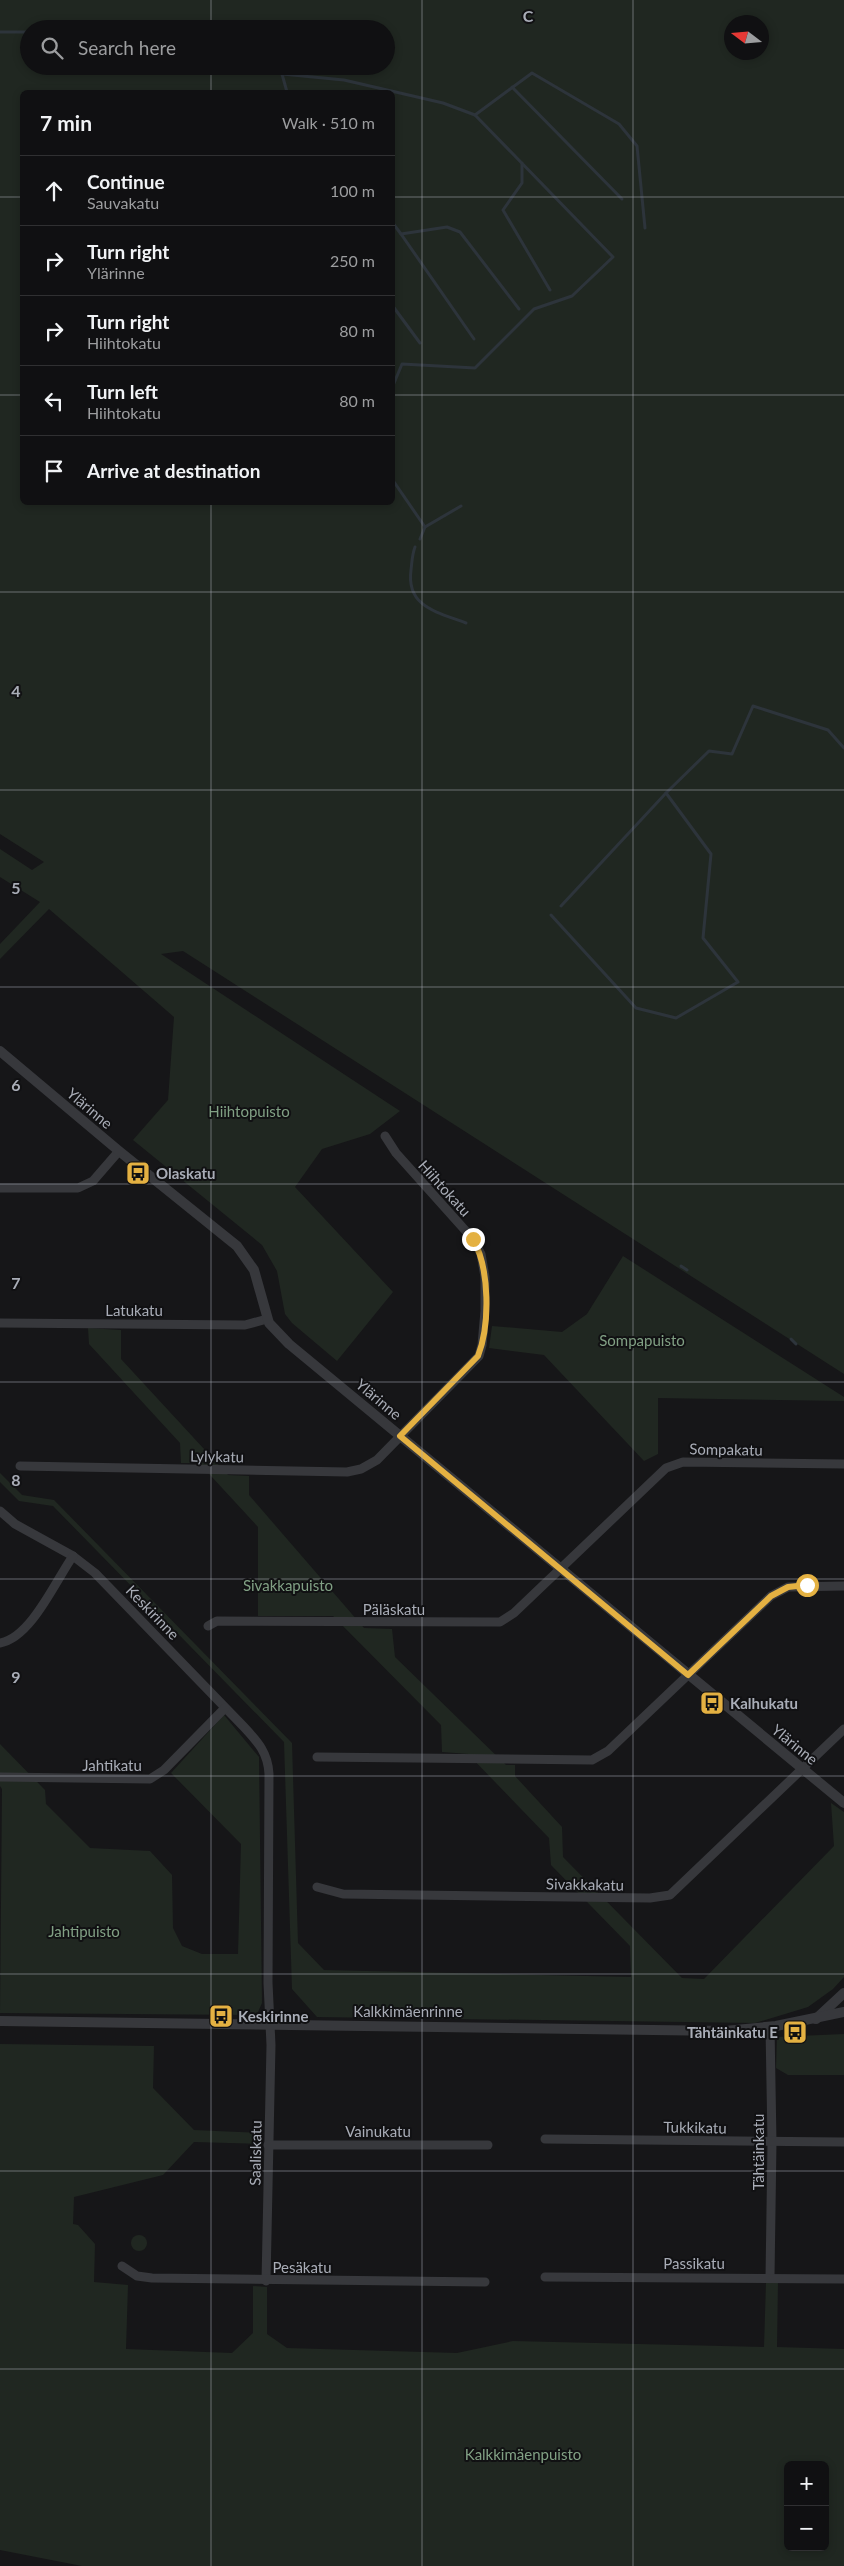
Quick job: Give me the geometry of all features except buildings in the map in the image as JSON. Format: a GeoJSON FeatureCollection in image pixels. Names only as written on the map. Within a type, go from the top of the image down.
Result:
{"type":"FeatureCollection","features":[{"type":"Feature","properties":{"kind":"street","name":"Ylärinne"},"geometry":{"type":"LineString","coordinates":[[0,1051],[118,1151],[237,1246],[254,1270],[267,1319],[271,1327],[289,1344],[844,1803]]}},
{"type":"Feature","properties":{"kind":"street","name":"Hiihtokatu"},"geometry":{"type":"LineString","coordinates":[[385,1136],[396,1153],[473,1239],[481,1254],[485,1277],[485,1317],[482,1345],[478,1356],[400,1436]]}},
{"type":"Feature","properties":{"kind":"street"},"geometry":{"type":"LineString","coordinates":[[0,1188],[78,1188],[93,1181],[118,1151]]}},
{"type":"Feature","properties":{"kind":"street","name":"Latukatu"},"geometry":{"type":"LineString","coordinates":[[0,1323],[245,1325],[267,1319]]}},
{"type":"Feature","properties":{"kind":"street","name":"Lylykatu"},"geometry":{"type":"LineString","coordinates":[[20,1466],[354,1471],[377,1460],[400,1436]]}},
{"type":"Feature","properties":{"kind":"street","name":"Sompakatu"},"geometry":{"type":"LineString","coordinates":[[560,1568],[660,1472],[675,1464],[844,1464]]}},
{"type":"Feature","properties":{"kind":"street","name":"Keskirinne"},"geometry":{"type":"LineString","coordinates":[[0,1511],[15,1524],[73,1556],[109,1586],[258,1742],[269,1764],[268,1983],[270,2025]]}},
{"type":"Feature","properties":{"kind":"street"},"geometry":{"type":"LineString","coordinates":[[0,1643],[11,1640],[27,1625],[73,1556]]}},
{"type":"Feature","properties":{"kind":"street","name":"Päläskatu"},"geometry":{"type":"LineString","coordinates":[[208,1626],[223,1621],[500,1622],[514,1613],[560,1568]]}},
{"type":"Feature","properties":{"kind":"street"},"geometry":{"type":"LineString","coordinates":[[317,1757],[592,1760],[608,1751],[764,1602],[781,1590],[797,1586],[844,1586]]}},
{"type":"Feature","properties":{"kind":"street","name":"Jahtikatu"},"geometry":{"type":"LineString","coordinates":[[0,1777],[150,1779],[164,1770],[226,1708]]}},
{"type":"Feature","properties":{"kind":"street","name":"Sivakkakatu"},"geometry":{"type":"LineString","coordinates":[[317,1887],[343,1894],[659,1898],[680,1888],[844,1729]]}},
{"type":"Feature","properties":{"kind":"street"},"geometry":{"type":"LineString","coordinates":[[815,2020],[844,1993]]}},
{"type":"Feature","properties":{"kind":"street","name":"Kalkkimäenrinne"},"geometry":{"type":"LineString","coordinates":[[0,2021],[725,2030],[770,2027],[815,2020],[844,2012]]}},
{"type":"Feature","properties":{"kind":"street","name":"Saaliskatu"},"geometry":{"type":"LineString","coordinates":[[266,2281],[270,2025]]}},
{"type":"Feature","properties":{"kind":"street","name":"Tähtäinkatu"},"geometry":{"type":"LineString","coordinates":[[770,2027],[772,2142],[770,2277]]}},
{"type":"Feature","properties":{"kind":"street","name":"Tukkikatu"},"geometry":{"type":"LineString","coordinates":[[545,2139],[844,2142]]}},
{"type":"Feature","properties":{"kind":"street","name":"Vainukatu"},"geometry":{"type":"LineString","coordinates":[[268,2145],[488,2146]]}},
{"type":"Feature","properties":{"kind":"street","name":"Pesäkatu"},"geometry":{"type":"LineString","coordinates":[[122,2266],[137,2276],[152,2278],[266,2281],[485,2282]]}},
{"type":"Feature","properties":{"kind":"street","name":"Passikatu"},"geometry":{"type":"LineString","coordinates":[[545,2277],[770,2277],[844,2279]]}},
{"type":"Feature","properties":{"kind":"green space","name":"Hiihtopuisto"},"geometry":{"type":"Polygon","coordinates":[[[0,0],[844,0],[844,1374],[183,951],[161,954],[400,1111],[370,1134],[322,1149],[295,1187],[393,1292],[337,1361],[292,1323],[285,1314],[277,1271],[262,1245],[133,1140],[168,1100],[174,1017],[49,909],[0,959],[0,944],[40,902],[0,877],[0,849],[32,870],[44,862],[0,834],[0,0]]]}},
{"type":"Feature","properties":{"kind":"green space","name":"Sompapuisto"},"geometry":{"type":"Polygon","coordinates":[[[623,1256],[844,1397],[844,1401],[658,1398],[658,1454],[644,1461],[544,1355],[489,1348],[492,1326],[562,1332],[587,1314],[623,1256]]]}},
{"type":"Feature","properties":{"kind":"green space","name":"Sivakkapuisto"},"geometry":{"type":"Polygon","coordinates":[[[88,1328],[121,1330],[121,1359],[228,1475],[249,1476],[249,1495],[364,1628],[392,1629],[395,1657],[506,1765],[515,1765],[515,1776],[562,1827],[563,1857],[682,1978],[704,1979],[834,1846],[831,1803],[844,1812],[844,1977],[833,1989],[808,2007],[755,2023],[317,2017],[292,1989],[284,1742],[53,1506],[19,1501],[0,1482],[0,1473],[22,1495],[54,1500],[292,1743],[298,1943],[324,1970],[631,1977],[630,1946],[551,1865],[549,1838],[468,1754],[442,1752],[441,1725],[333,1616],[258,1616],[258,1527],[199,1463],[181,1463],[180,1443],[89,1344],[88,1328]]]}},
{"type":"Feature","properties":{"kind":"green space","name":"Jahtipuisto"},"geometry":{"type":"Polygon","coordinates":[[[224,1715],[259,1757],[262,2003],[258,2012],[251,2015],[0,2013],[2,1789],[0,1786],[0,1744],[45,1790],[46,1804],[90,1848],[150,1851],[172,1875],[173,1928],[182,1946],[202,1954],[238,1954],[241,1844],[171,1773],[224,1715]]]}},
{"type":"Feature","properties":{"kind":"green space"},"geometry":{"type":"Polygon","coordinates":[[[844,2034],[844,2075],[788,2075],[776,2068],[777,2037],[844,2034]]]}},
{"type":"Feature","properties":{"kind":"green space","name":"Kalkkimäenpuisto"},"geometry":{"type":"Polygon","coordinates":[[[0,2044],[154,2046],[153,2088],[194,2130],[263,2133],[263,2144],[194,2142],[163,2175],[74,2197],[73,2224],[78,2225],[95,2244],[94,2282],[128,2285],[126,2349],[232,2353],[253,2333],[253,2286],[267,2287],[267,2334],[287,2348],[457,2353],[513,2341],[764,2347],[766,2282],[778,2282],[777,2347],[844,2349],[844,2566],[82,2566],[0,2550],[0,2044]]]}},
{"type":"Feature","properties":{"kind":"green space"},"geometry":{"type":"Polygon","coordinates":[[[136,2235],[142,2235],[147,2240],[145,2249],[136,2251],[131,2246],[131,2240],[136,2235]]]}},
{"type":"Feature","properties":{"kind":"waterway"},"geometry":{"type":"LineString","coordinates":[[0,32],[20,32]]}},
{"type":"Feature","properties":{"kind":"waterway"},"geometry":{"type":"LineString","coordinates":[[475,115],[532,73],[619,124],[637,146],[645,228]]}},
{"type":"Feature","properties":{"kind":"waterway"},"geometry":{"type":"LineString","coordinates":[[282,75],[286,90]]}},
{"type":"Feature","properties":{"kind":"waterway"},"geometry":{"type":"LineString","coordinates":[[292,75],[344,80],[387,90]]}},
{"type":"Feature","properties":{"kind":"waterway"},"geometry":{"type":"LineString","coordinates":[[512,87],[622,199]]}},
{"type":"Feature","properties":{"kind":"waterway"},"geometry":{"type":"LineString","coordinates":[[395,92],[443,103],[475,115],[613,257],[572,296],[534,309],[475,368],[402,364],[395,381]]}},
{"type":"Feature","properties":{"kind":"waterway"},"geometry":{"type":"LineString","coordinates":[[522,163],[522,183],[503,210],[550,290]]}},
{"type":"Feature","properties":{"kind":"waterway"},"geometry":{"type":"LineString","coordinates":[[395,226],[401,234],[447,227],[460,232],[519,309]]}},
{"type":"Feature","properties":{"kind":"waterway"},"geometry":{"type":"LineString","coordinates":[[401,234],[474,339]]}},
{"type":"Feature","properties":{"kind":"waterway"},"geometry":{"type":"LineString","coordinates":[[395,309],[420,343]]}},
{"type":"Feature","properties":{"kind":"waterway"},"geometry":{"type":"LineString","coordinates":[[395,483],[425,527],[461,506]]}},
{"type":"Feature","properties":{"kind":"waterway"},"geometry":{"type":"LineString","coordinates":[[420,539],[425,527]]}},
{"type":"Feature","properties":{"kind":"waterway"},"geometry":{"type":"LineString","coordinates":[[415,547],[411,570],[413,592],[426,606],[466,623]]}},
{"type":"Feature","properties":{"kind":"waterway"},"geometry":{"type":"LineString","coordinates":[[561,906],[666,793],[709,751],[732,754],[753,706],[828,730],[844,748]]}},
{"type":"Feature","properties":{"kind":"waterway"},"geometry":{"type":"LineString","coordinates":[[551,915],[636,1008],[676,1018],[738,982],[703,938],[711,854],[666,793]]}},
{"type":"Feature","properties":{"kind":"waterway"},"geometry":{"type":"LineString","coordinates":[[681,1266],[687,1270]]}},
{"type":"Feature","properties":{"kind":"waterway"},"geometry":{"type":"LineString","coordinates":[[791,1339],[796,1344]]}},
{"type":"Feature","properties":{"kind":"place","name":"Olaskatu"},"geometry":{"type":"Point","coordinates":[138,1173]}},
{"type":"Feature","properties":{"kind":"place","name":"Kalhukatu"},"geometry":{"type":"Point","coordinates":[712,1703]}},
{"type":"Feature","properties":{"kind":"place","name":"Keskirinne"},"geometry":{"type":"Point","coordinates":[221,2016]}},
{"type":"Feature","properties":{"kind":"place","name":"Tähtäinkatu E"},"geometry":{"type":"Point","coordinates":[795,2032]}},
{"type":"Feature","properties":{"kind":"route"},"geometry":{"type":"LineString","coordinates":[[473,1239],[481,1254],[485,1277],[485,1317],[482,1345],[478,1356],[472,1365],[400,1436],[688,1675],[771,1596],[788,1587],[807,1585]]}}]}
